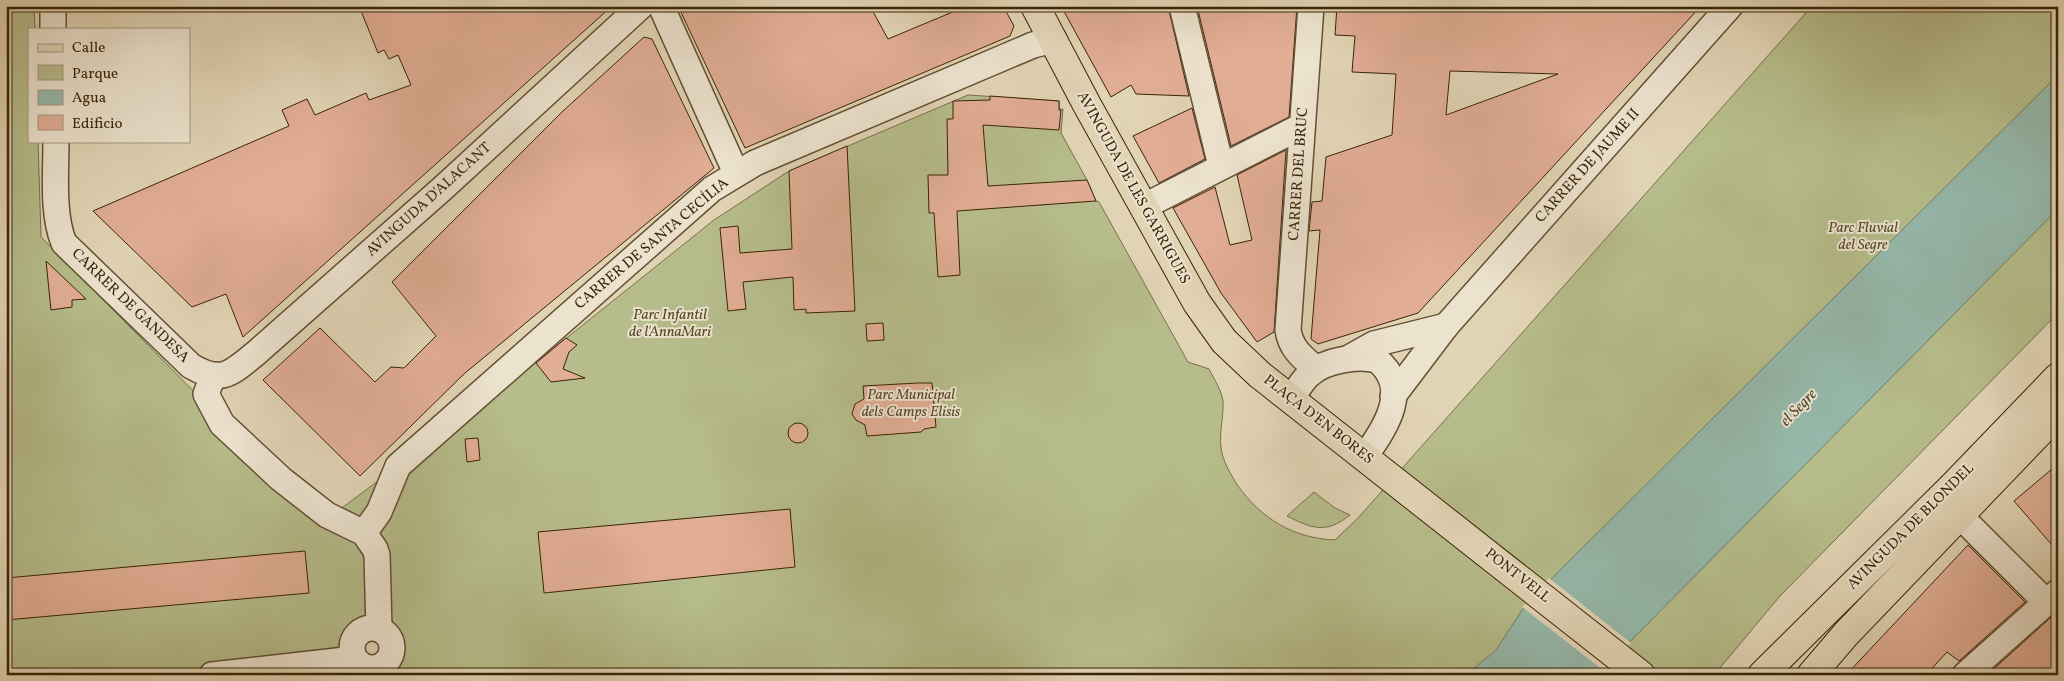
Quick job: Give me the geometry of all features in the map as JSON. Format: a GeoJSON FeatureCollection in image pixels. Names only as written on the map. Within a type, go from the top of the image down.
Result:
{"type":"FeatureCollection","features":[{"type":"Feature","properties":{"kind":"main road","name":"AVINGUDA DE LES GARRIGUES"},"geometry":{"type":"LineString","coordinates":[[1035,6],[1086,103],[1145,206],[1197,303],[1224,341],[1245,360]]}},
{"type":"Feature","properties":{"kind":"main road","name":"PLAÇA D'EN BORES"},"geometry":{"type":"LineString","coordinates":[[1245,360],[1291,399],[1392,478]]}},
{"type":"Feature","properties":{"kind":"main road","name":"AVINGUDA DE BLONDEL"},"geometry":{"type":"LineString","coordinates":[[1762,675],[1954,484],[2058,377]]}},
{"type":"Feature","properties":{"kind":"main road","name":"AVINGUDA DE BLONDEL"},"geometry":{"type":"LineString","coordinates":[[1811,675],[1846,634],[2058,413]]}},
{"type":"Feature","properties":{"kind":"main road","name":"PONT VELL"},"geometry":{"type":"LineString","coordinates":[[1392,478],[1641,675]]}},
{"type":"Feature","properties":{"kind":"street"},"geometry":{"type":"LineString","coordinates":[[52,6],[53,28]]}},
{"type":"Feature","properties":{"kind":"street","name":"AVINGUDA D'ALACANT"},"geometry":{"type":"LineString","coordinates":[[210,376],[229,372],[255,354],[443,188],[640,6]]}},
{"type":"Feature","properties":{"kind":"street"},"geometry":{"type":"LineString","coordinates":[[661,6],[736,173]]}},
{"type":"Feature","properties":{"kind":"street"},"geometry":{"type":"LineString","coordinates":[[1182,6],[1221,166]]}},
{"type":"Feature","properties":{"kind":"street","name":"CARRER DEL BRUC"},"geometry":{"type":"LineString","coordinates":[[1311,6],[1288,330],[1290,342],[1316,369]]}},
{"type":"Feature","properties":{"kind":"street","name":"CARRER DE JAUME II"},"geometry":{"type":"LineString","coordinates":[[1393,396],[1446,326],[1730,6]]}},
{"type":"Feature","properties":{"kind":"street","name":"CARRER DE SANTA CECÍLIA"},"geometry":{"type":"LineString","coordinates":[[364,533],[379,512],[398,466],[712,189],[736,173],[1034,44],[1054,40]]}},
{"type":"Feature","properties":{"kind":"street"},"geometry":{"type":"LineString","coordinates":[[1145,206],[1302,126]]}},
{"type":"Feature","properties":{"kind":"street","name":"CARRER DE GANDESA"},"geometry":{"type":"LineString","coordinates":[[56,142],[59,233],[64,243],[191,366],[210,376]]}},
{"type":"Feature","properties":{"kind":"street","name":"CARRER DE JAUME II"},"geometry":{"type":"LineString","coordinates":[[1291,399],[1308,375],[1316,369],[1347,359],[1374,344],[1446,326]]}},
{"type":"Feature","properties":{"kind":"street","name":"CARRER DE JAUME II"},"geometry":{"type":"LineString","coordinates":[[1347,359],[1372,359],[1382,364],[1391,374],[1393,396],[1386,426],[1365,456]]}},
{"type":"Feature","properties":{"kind":"street"},"geometry":{"type":"LineString","coordinates":[[210,376],[206,394],[222,424],[281,479],[327,514],[364,533],[373,545],[377,555],[379,629],[367,628],[356,635],[352,645],[354,658],[212,675]]}},
{"type":"Feature","properties":{"kind":"street","name":"AVINGUDA DE BLONDEL"},"geometry":{"type":"LineString","coordinates":[[2014,458],[2058,429]]}},
{"type":"Feature","properties":{"kind":"street","name":"CARRER DE SANTA CECÍLIA"},"geometry":{"type":"LineString","coordinates":[[340,521],[365,509],[387,491]]}},
{"type":"Feature","properties":{"kind":"street"},"geometry":{"type":"LineString","coordinates":[[1960,516],[2052,597],[1965,675]]}},
{"type":"Feature","properties":{"kind":"green space"},"geometry":{"type":"Polygon","coordinates":[[[6,6],[34,6],[35,28],[28,28],[28,142],[38,142],[41,237],[323,522],[519,376],[714,220],[789,171],[968,95],[1059,101],[1059,109],[1063,109],[1061,133],[1087,180],[1096,201],[1099,202],[1188,362],[1209,369],[1219,388],[1223,401],[1222,452],[1225,462],[1238,486],[1257,508],[1280,525],[1306,535],[1335,540],[1358,518],[1812,6],[2058,6],[2058,313],[1780,596],[1714,675],[390,675],[380,667],[390,657],[393,644],[384,633],[369,628],[361,631],[356,636],[352,652],[212,675],[6,675],[6,6]]]}},
{"type":"Feature","properties":{"kind":"green space"},"geometry":{"type":"Polygon","coordinates":[[[1314,492],[1335,508],[1350,515],[1334,525],[1319,528],[1304,524],[1287,516],[1314,492]]]}},
{"type":"Feature","properties":{"kind":"water","name":"el Segre"},"geometry":{"type":"Polygon","coordinates":[[[2058,75],[2058,209],[1597,675],[1466,675],[1496,650],[1526,604],[2058,75]]]}},
{"type":"Feature","properties":{"kind":"pier"},"geometry":{"type":"Polygon","coordinates":[[[1549,578],[1631,643],[1604,671],[1522,607],[1549,578]]]}},
{"type":"Feature","properties":{"kind":"building"},"geometry":{"type":"Polygon","coordinates":[[[359,6],[612,6],[243,337],[226,294],[192,307],[93,211],[289,126],[282,110],[307,99],[315,115],[366,93],[369,100],[411,85],[398,55],[389,59],[384,50],[378,53],[359,6]]]}},
{"type":"Feature","properties":{"kind":"building"},"geometry":{"type":"Polygon","coordinates":[[[678,6],[870,6],[888,39],[955,11],[952,6],[1003,6],[1014,26],[1010,36],[745,148],[678,6]]]}},
{"type":"Feature","properties":{"kind":"building"},"geometry":{"type":"Polygon","coordinates":[[[1061,6],[1168,6],[1189,96],[1136,94],[1131,85],[1111,97],[1061,6]]]}},
{"type":"Feature","properties":{"kind":"building"},"geometry":{"type":"Polygon","coordinates":[[[1197,6],[1297,6],[1289,117],[1231,146],[1197,6]]]}},
{"type":"Feature","properties":{"kind":"building"},"geometry":{"type":"Polygon","coordinates":[[[1337,6],[1701,6],[1418,313],[1318,344],[1311,339],[1320,230],[1309,231],[1312,202],[1322,201],[1326,157],[1392,135],[1396,74],[1352,72],[1355,36],[1335,35],[1337,6]],[[1450,71],[1446,115],[1558,74],[1450,71]]]}},
{"type":"Feature","properties":{"kind":"building"},"geometry":{"type":"Polygon","coordinates":[[[644,37],[652,39],[714,168],[465,373],[360,476],[263,380],[320,328],[375,382],[391,367],[404,368],[436,336],[392,282],[563,111],[644,37]]]}},
{"type":"Feature","properties":{"kind":"building"},"geometry":{"type":"Polygon","coordinates":[[[990,96],[1059,101],[1059,110],[1061,110],[1059,130],[983,125],[988,186],[1087,180],[1096,201],[957,211],[960,275],[938,277],[934,213],[929,213],[928,175],[948,175],[947,119],[953,119],[953,101],[990,100],[990,96]]]}},
{"type":"Feature","properties":{"kind":"building"},"geometry":{"type":"Polygon","coordinates":[[[1192,108],[1205,159],[1159,183],[1133,136],[1192,108]]]}},
{"type":"Feature","properties":{"kind":"building"},"geometry":{"type":"Polygon","coordinates":[[[847,146],[855,311],[806,313],[806,309],[794,310],[793,277],[743,282],[746,309],[728,311],[720,228],[738,226],[740,253],[792,249],[789,171],[847,146]]]}},
{"type":"Feature","properties":{"kind":"building"},"geometry":{"type":"Polygon","coordinates":[[[1286,150],[1274,332],[1257,342],[1221,293],[1173,208],[1215,187],[1230,245],[1252,240],[1237,175],[1286,150]]]}},
{"type":"Feature","properties":{"kind":"building"},"geometry":{"type":"Polygon","coordinates":[[[46,261],[86,299],[72,300],[72,307],[51,310],[46,261]]]}},
{"type":"Feature","properties":{"kind":"building"},"geometry":{"type":"Polygon","coordinates":[[[883,323],[884,340],[867,341],[866,324],[883,323]]]}},
{"type":"Feature","properties":{"kind":"building"},"geometry":{"type":"Polygon","coordinates":[[[566,338],[577,345],[569,352],[563,369],[585,378],[551,382],[536,363],[566,338]]]}},
{"type":"Feature","properties":{"kind":"building"},"geometry":{"type":"Polygon","coordinates":[[[932,383],[936,427],[924,429],[921,432],[867,436],[865,425],[856,420],[852,414],[855,404],[864,399],[863,386],[932,383]]]}},
{"type":"Feature","properties":{"kind":"building"},"geometry":{"type":"Polygon","coordinates":[[[798,423],[805,426],[808,433],[805,440],[798,443],[791,440],[788,433],[791,426],[798,423]]]}},
{"type":"Feature","properties":{"kind":"building"},"geometry":{"type":"Polygon","coordinates":[[[478,438],[480,460],[467,462],[465,439],[478,438]]]}},
{"type":"Feature","properties":{"kind":"building"},"geometry":{"type":"Polygon","coordinates":[[[2058,464],[2058,552],[2014,501],[2058,464]]]}},
{"type":"Feature","properties":{"kind":"building"},"geometry":{"type":"Polygon","coordinates":[[[790,509],[795,567],[544,593],[538,532],[790,509]]]}},
{"type":"Feature","properties":{"kind":"building"},"geometry":{"type":"Polygon","coordinates":[[[1968,545],[2025,602],[1959,661],[1947,652],[1926,675],[1846,675],[1968,545]]]}},
{"type":"Feature","properties":{"kind":"building"},"geometry":{"type":"Polygon","coordinates":[[[305,551],[309,593],[6,620],[6,578],[305,551]]]}},
{"type":"Feature","properties":{"kind":"building"},"geometry":{"type":"Polygon","coordinates":[[[2058,611],[2058,675],[1987,675],[2058,611]]]}},
{"type":"Feature","properties":{"kind":"park label","name":"Parc Fluvial del Segre"},"geometry":{"type":"Point","coordinates":[1863,236]}},
{"type":"Feature","properties":{"kind":"park label","name":"Parc Infantil de l'AnnaMari"},"geometry":{"type":"Point","coordinates":[670,324]}},
{"type":"Feature","properties":{"kind":"park label","name":"Parc Municipal dels Camps Elisis"},"geometry":{"type":"Point","coordinates":[911,404]}}]}
